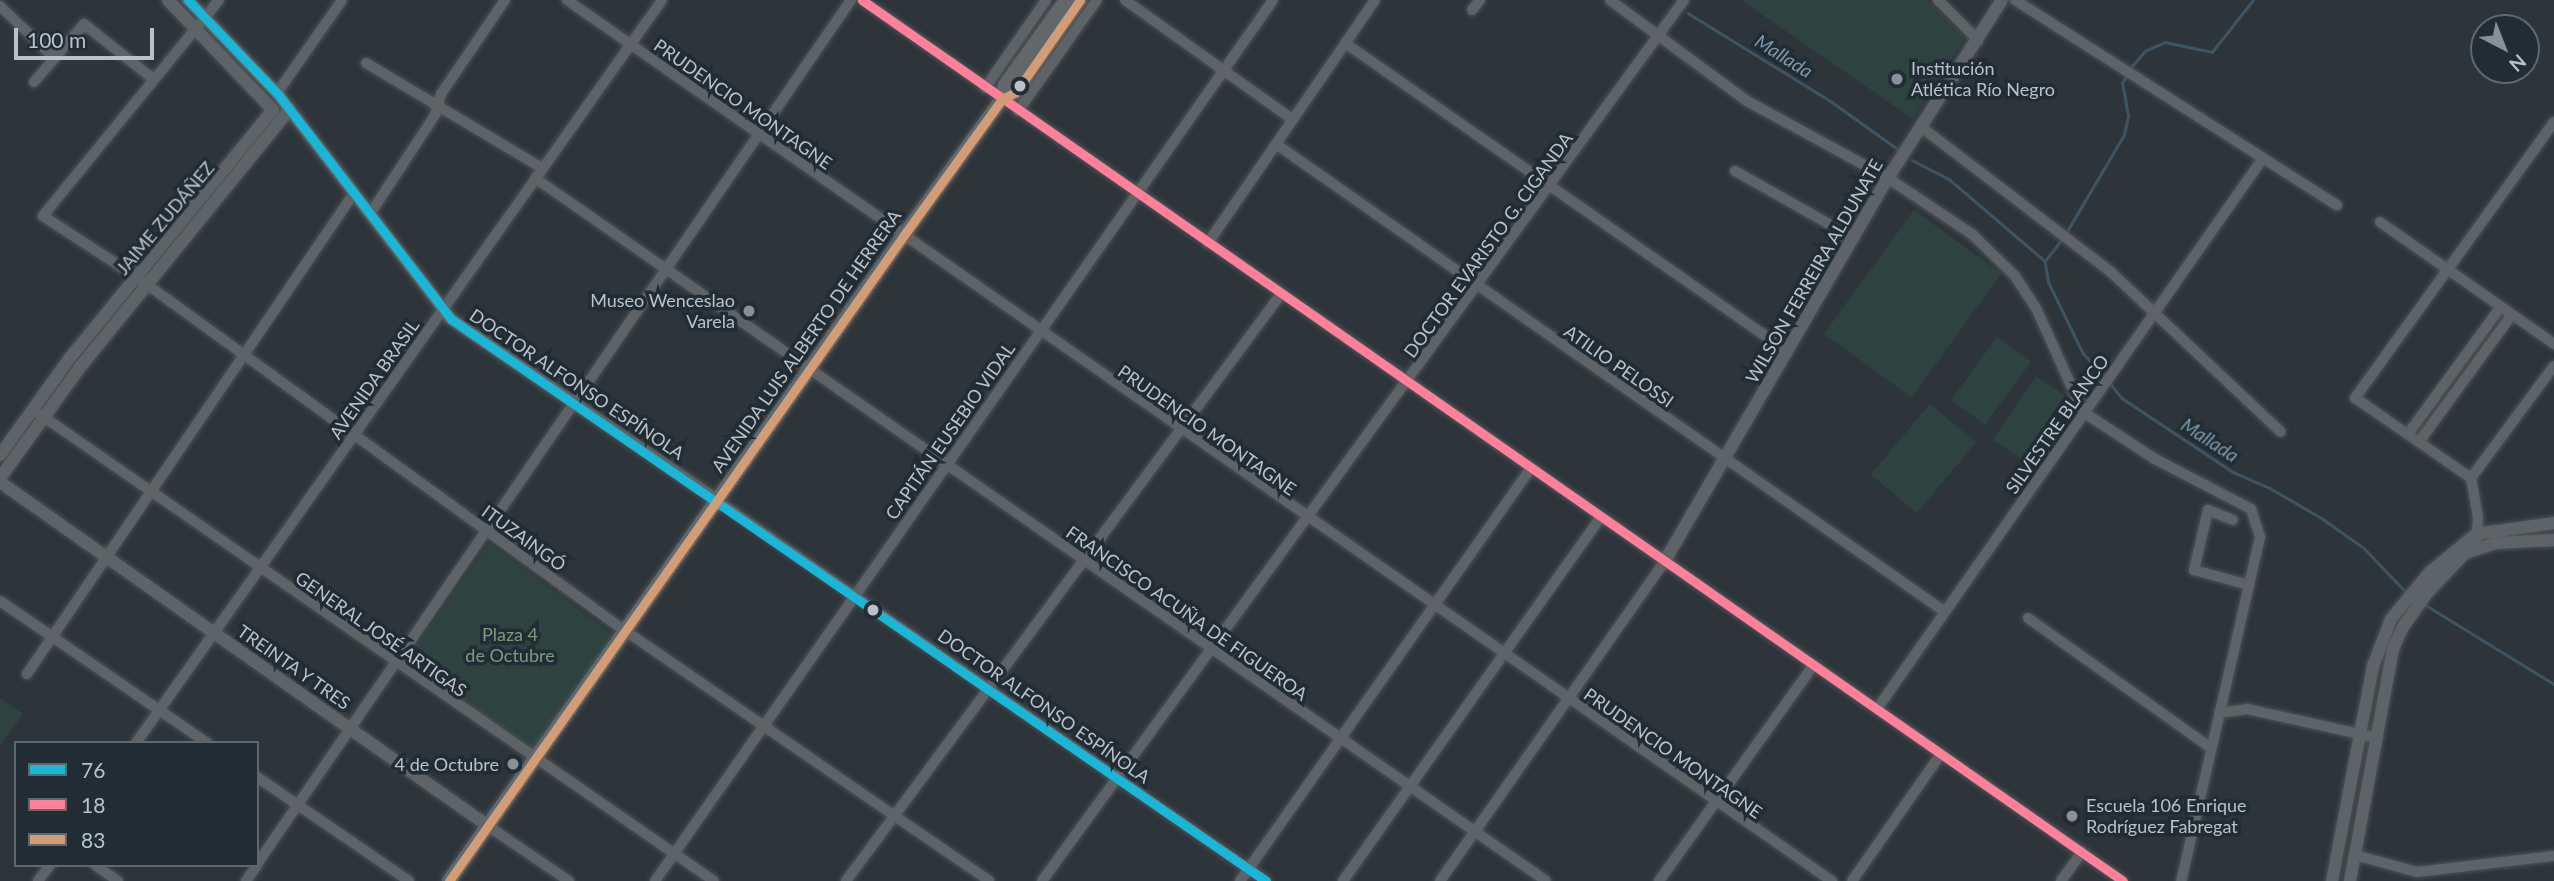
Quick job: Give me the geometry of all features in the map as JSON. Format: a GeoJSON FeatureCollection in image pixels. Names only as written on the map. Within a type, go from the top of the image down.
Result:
{"type":"FeatureCollection","features":[{"type":"Feature","properties":{"kind":"main road"},"geometry":{"type":"LineString","coordinates":[[1002,99],[1005,85],[1066,0]]}},
{"type":"Feature","properties":{"kind":"main road"},"geometry":{"type":"LineString","coordinates":[[1002,99],[1016,92],[1080,0]]}},
{"type":"Feature","properties":{"kind":"main road","name":"AVENIDA LUIS ALBERTO DE HERRERA"},"geometry":{"type":"LineString","coordinates":[[449,881],[1002,99]]}},
{"type":"Feature","properties":{"kind":"street","name":"DOCTOR ALFONSO ESPÍNOLA"},"geometry":{"type":"LineString","coordinates":[[168,0],[194,29],[273,102],[289,109],[442,310],[1266,881]]}},
{"type":"Feature","properties":{"kind":"street","name":"DOCTOR ALFONSO ESPÍNOLA"},"geometry":{"type":"LineString","coordinates":[[188,0],[273,102]]}},
{"type":"Feature","properties":{"kind":"street"},"geometry":{"type":"LineString","coordinates":[[34,82],[81,25],[89,25],[152,78],[219,0]]}},
{"type":"Feature","properties":{"kind":"street","name":"JAIME ZUDÁÑEZ"},"geometry":{"type":"LineString","coordinates":[[0,454],[39,413],[142,282],[273,102],[342,0]]}},
{"type":"Feature","properties":{"kind":"street"},"geometry":{"type":"LineString","coordinates":[[370,214],[505,0]]}},
{"type":"Feature","properties":{"kind":"street","name":"PRUDENCIO MONTAGNE"},"geometry":{"type":"LineString","coordinates":[[567,0],[1309,520],[1832,881]]}},
{"type":"Feature","properties":{"kind":"street","name":"AVENIDA BRASIL"},"geometry":{"type":"LineString","coordinates":[[137,741],[662,0]]}},
{"type":"Feature","properties":{"kind":"street"},"geometry":{"type":"LineString","coordinates":[[259,862],[394,662],[761,135],[851,0]]}},
{"type":"Feature","properties":{"kind":"street"},"geometry":{"type":"LineString","coordinates":[[862,0],[1531,468],[1663,564],[2123,881]]}},
{"type":"Feature","properties":{"kind":"street"},"geometry":{"type":"LineString","coordinates":[[985,88],[1046,0]]}},
{"type":"Feature","properties":{"kind":"street"},"geometry":{"type":"LineString","coordinates":[[1018,111],[1097,0]]}},
{"type":"Feature","properties":{"kind":"street"},"geometry":{"type":"LineString","coordinates":[[1125,0],[1293,120]]}},
{"type":"Feature","properties":{"kind":"street","name":"CAPITÁN EUSEBIO VIDAL"},"geometry":{"type":"LineString","coordinates":[[655,881],[1273,0]]}},
{"type":"Feature","properties":{"kind":"street"},"geometry":{"type":"LineString","coordinates":[[1208,243],[1374,0]]}},
{"type":"Feature","properties":{"kind":"street"},"geometry":{"type":"LineString","coordinates":[[1472,10],[1480,0]]}},
{"type":"Feature","properties":{"kind":"street"},"geometry":{"type":"LineString","coordinates":[[1610,0],[1747,101],[1888,178],[1973,235],[2015,276],[2036,308],[2083,412],[2155,459],[2251,509],[2259,523],[2260,537],[2181,881]]}},
{"type":"Feature","properties":{"kind":"street","name":"DOCTOR EVARISTO G. CIGANDA"},"geometry":{"type":"LineString","coordinates":[[1042,881],[1214,651],[1684,0]]}},
{"type":"Feature","properties":{"kind":"street"},"geometry":{"type":"LineString","coordinates":[[1938,0],[1978,40]]}},
{"type":"Feature","properties":{"kind":"street","name":"WILSON FERREIRA ALDUNATE"},"geometry":{"type":"LineString","coordinates":[[1663,564],[1888,178],[2003,0]]}},
{"type":"Feature","properties":{"kind":"street"},"geometry":{"type":"LineString","coordinates":[[2015,0],[2337,205]]}},
{"type":"Feature","properties":{"kind":"street"},"geometry":{"type":"LineString","coordinates":[[0,6],[31,39],[54,58]]}},
{"type":"Feature","properties":{"kind":"street"},"geometry":{"type":"LineString","coordinates":[[1345,43],[1787,351]]}},
{"type":"Feature","properties":{"kind":"street"},"geometry":{"type":"LineString","coordinates":[[366,63],[542,168]]}},
{"type":"Feature","properties":{"kind":"street","name":"ITUZAINGÓ"},"geometry":{"type":"LineString","coordinates":[[152,78],[43,216],[142,282],[625,631],[765,724],[989,881]]}},
{"type":"Feature","properties":{"kind":"street","name":"JAIME ZUDÁÑEZ"},"geometry":{"type":"LineString","coordinates":[[142,282],[289,109]]}},
{"type":"Feature","properties":{"kind":"street"},"geometry":{"type":"LineString","coordinates":[[2476,541],[2478,517],[2471,478],[2355,398],[2554,121]]}},
{"type":"Feature","properties":{"kind":"street"},"geometry":{"type":"LineString","coordinates":[[1920,126],[2071,241],[2281,432]]}},
{"type":"Feature","properties":{"kind":"street","name":"ATILIO PELOSSI"},"geometry":{"type":"LineString","coordinates":[[1276,144],[1945,612]]}},
{"type":"Feature","properties":{"kind":"street","name":"SILVESTRE BLANCO"},"geometry":{"type":"LineString","coordinates":[[1877,709],[2263,158]]}},
{"type":"Feature","properties":{"kind":"street"},"geometry":{"type":"LineString","coordinates":[[1735,171],[1854,239]]}},
{"type":"Feature","properties":{"kind":"street","name":"FRANCISCO ACUÑA DE FIGUEROA"},"geometry":{"type":"LineString","coordinates":[[535,178],[945,466],[1546,881]]}},
{"type":"Feature","properties":{"kind":"street"},"geometry":{"type":"LineString","coordinates":[[27,674],[246,359],[354,193]]}},
{"type":"Feature","properties":{"kind":"street"},"geometry":{"type":"LineString","coordinates":[[2380,222],[2445,272],[2554,344]]}},
{"type":"Feature","properties":{"kind":"street"},"geometry":{"type":"LineString","coordinates":[[846,881],[1085,561],[1178,428],[1281,294]]}},
{"type":"Feature","properties":{"kind":"street"},"geometry":{"type":"LineString","coordinates":[[2408,435],[2500,308]]}},
{"type":"Feature","properties":{"kind":"street"},"geometry":{"type":"LineString","coordinates":[[2419,442],[2511,316]]}},
{"type":"Feature","properties":{"kind":"street"},"geometry":{"type":"LineString","coordinates":[[2471,478],[2554,366]]}},
{"type":"Feature","properties":{"kind":"street","name":"JAIME ZUDÁÑEZ"},"geometry":{"type":"LineString","coordinates":[[0,480],[39,413]]}},
{"type":"Feature","properties":{"kind":"street","name":"GENERAL JOSÉ ARTIGAS"},"geometry":{"type":"LineString","coordinates":[[39,413],[394,662],[714,881]]}},
{"type":"Feature","properties":{"kind":"street"},"geometry":{"type":"LineString","coordinates":[[1240,881],[1531,468]]}},
{"type":"Feature","properties":{"kind":"street","name":"TREINTA Y TRES"},"geometry":{"type":"LineString","coordinates":[[0,480],[569,881]]}},
{"type":"Feature","properties":{"kind":"street"},"geometry":{"type":"LineString","coordinates":[[2233,520],[2208,510],[2194,570],[2249,585]]}},
{"type":"Feature","properties":{"kind":"street"},"geometry":{"type":"LineString","coordinates":[[1343,881],[1600,518]]}},
{"type":"Feature","properties":{"kind":"street"},"geometry":{"type":"LineString","coordinates":[[2332,881],[2380,643],[2422,589],[2476,541],[2554,523]]}},
{"type":"Feature","properties":{"kind":"street"},"geometry":{"type":"LineString","coordinates":[[2476,541],[2554,540]]}},
{"type":"Feature","properties":{"kind":"street"},"geometry":{"type":"LineString","coordinates":[[1440,881],[1663,564]]}},
{"type":"Feature","properties":{"kind":"street"},"geometry":{"type":"LineString","coordinates":[[0,601],[204,741]]}},
{"type":"Feature","properties":{"kind":"street"},"geometry":{"type":"LineString","coordinates":[[2350,881],[2393,649],[2409,605]]}},
{"type":"Feature","properties":{"kind":"street"},"geometry":{"type":"LineString","coordinates":[[2028,618],[2211,748]]}},
{"type":"Feature","properties":{"kind":"street"},"geometry":{"type":"LineString","coordinates":[[1659,881],[1812,666]]}},
{"type":"Feature","properties":{"kind":"street"},"geometry":{"type":"LineString","coordinates":[[2219,713],[2248,709],[2378,738]]}},
{"type":"Feature","properties":{"kind":"street"},"geometry":{"type":"LineString","coordinates":[[1852,881],[1941,754]]}},
{"type":"Feature","properties":{"kind":"street"},"geometry":{"type":"LineString","coordinates":[[259,778],[409,881]]}},
{"type":"Feature","properties":{"kind":"street"},"geometry":{"type":"LineString","coordinates":[[2061,881],[2082,852]]}},
{"type":"Feature","properties":{"kind":"street"},"geometry":{"type":"LineString","coordinates":[[2355,855],[2417,872],[2554,856]]}},
{"type":"Feature","properties":{"kind":"street"},"geometry":{"type":"LineString","coordinates":[[99,867],[118,881]]}},
{"type":"Feature","properties":{"kind":"green space","name":"Institución Atlética Río Negro"},"geometry":{"type":"Polygon","coordinates":[[[1741,0],[1927,0],[1965,38],[1913,119],[1741,0]]]}},
{"type":"Feature","properties":{"kind":"green space"},"geometry":{"type":"Polygon","coordinates":[[[1914,210],[2001,273],[1911,397],[1824,334],[1914,210]]]}},
{"type":"Feature","properties":{"kind":"green space"},"geometry":{"type":"Polygon","coordinates":[[[1997,337],[2031,362],[1985,425],[1951,400],[1997,337]]]}},
{"type":"Feature","properties":{"kind":"green space"},"geometry":{"type":"Polygon","coordinates":[[[2036,376],[2071,399],[2028,463],[1993,440],[2036,376]]]}},
{"type":"Feature","properties":{"kind":"green space"},"geometry":{"type":"Polygon","coordinates":[[[1930,404],[1976,443],[1917,513],[1871,474],[1930,404]]]}},
{"type":"Feature","properties":{"kind":"green space","name":"Plaza 4 de Octubre"},"geometry":{"type":"Polygon","coordinates":[[[489,543],[614,635],[535,749],[527,749],[407,658],[489,543]]]}},
{"type":"Feature","properties":{"kind":"green space"},"geometry":{"type":"Polygon","coordinates":[[[0,698],[23,714],[0,746],[0,698]]]}},
{"type":"Feature","properties":{"kind":"waterway"},"geometry":{"type":"LineString","coordinates":[[2066,233],[2124,135],[2128,116],[2122,83],[2132,66],[2145,51],[2165,42],[2212,52],[2253,0]]}},
{"type":"Feature","properties":{"kind":"waterway","name":"Mallada"},"geometry":{"type":"LineString","coordinates":[[1688,13],[1832,102],[1899,150]]}},
{"type":"Feature","properties":{"kind":"waterway","name":"Mallada"},"geometry":{"type":"LineString","coordinates":[[1912,160],[1949,179],[2045,261],[2049,283],[2083,353],[2105,377]]}},
{"type":"Feature","properties":{"kind":"waterway"},"geometry":{"type":"LineString","coordinates":[[2045,261],[2062,239]]}},
{"type":"Feature","properties":{"kind":"waterway","name":"Mallada"},"geometry":{"type":"LineString","coordinates":[[2109,382],[2122,398],[2233,472],[2270,488],[2323,519],[2364,548],[2407,593]]}},
{"type":"Feature","properties":{"kind":"waterway","name":"Mallada"},"geometry":{"type":"LineString","coordinates":[[2424,604],[2554,684]]}},
{"type":"Feature","properties":{"kind":"transit line","name":"76"},"geometry":{"type":"LineString","coordinates":[[188,0],[277,93],[451,319],[1266,881]]}},
{"type":"Feature","properties":{"kind":"transit line","name":"18"},"geometry":{"type":"LineString","coordinates":[[862,0],[2123,881]]}},
{"type":"Feature","properties":{"kind":"transit line","name":"83"},"geometry":{"type":"LineString","coordinates":[[449,881],[904,235],[1002,99],[1016,92],[1080,0]]}},
{"type":"Feature","properties":{"kind":"place","name":"Institución Atlética Río Negro"},"geometry":{"type":"Point","coordinates":[1897,79]}},
{"type":"Feature","properties":{"kind":"place","name":"Museo Wenceslao Varela"},"geometry":{"type":"Point","coordinates":[749,311]}},
{"type":"Feature","properties":{"kind":"place","name":"4 de Octubre"},"geometry":{"type":"Point","coordinates":[513,764]}},
{"type":"Feature","properties":{"kind":"place","name":"Escuela 106 Enrique Rodríguez Fabregat"},"geometry":{"type":"Point","coordinates":[2072,816]}}]}
